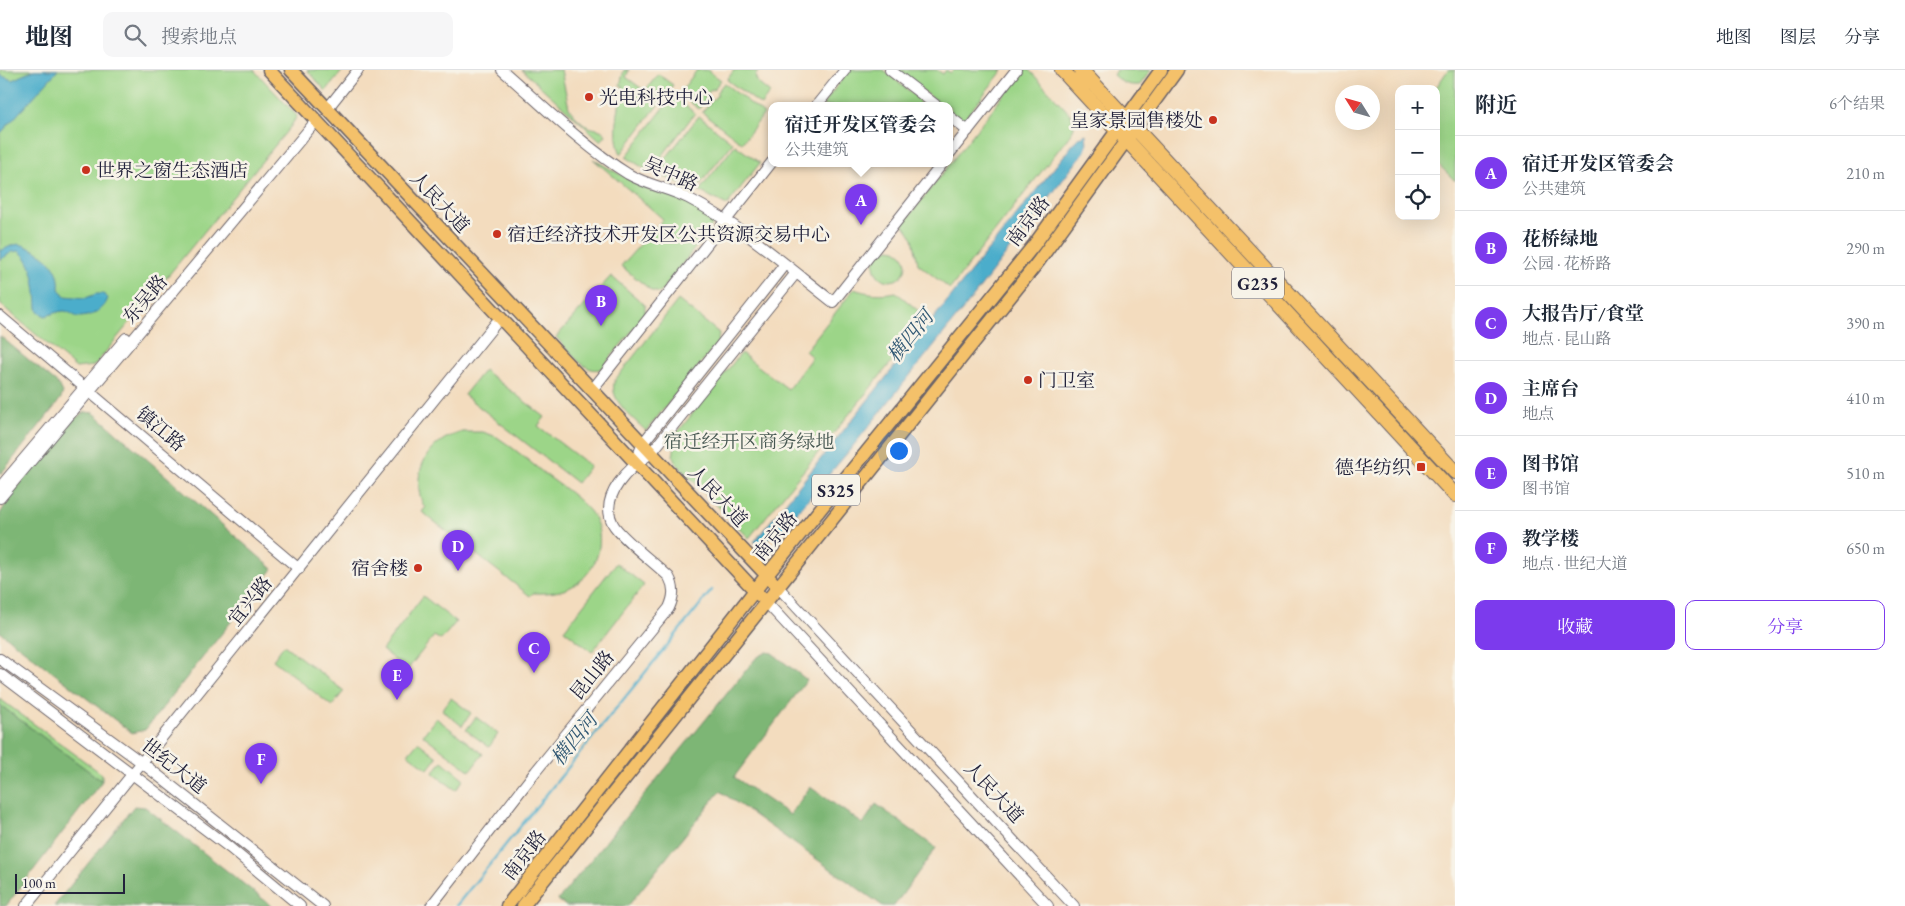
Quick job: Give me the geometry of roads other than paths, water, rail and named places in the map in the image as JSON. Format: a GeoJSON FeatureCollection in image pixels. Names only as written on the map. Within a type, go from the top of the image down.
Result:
{"type":"FeatureCollection","features":[{"type":"Feature","properties":{"kind":"highway","name":"G235"},"geometry":{"type":"LineString","coordinates":[[1062,70],[1455,495]]}},
{"type":"Feature","properties":{"kind":"highway","name":"G235"},"geometry":{"type":"LineString","coordinates":[[1081,70],[1455,472]]}},
{"type":"Feature","properties":{"kind":"main road","name":"人民大道"},"geometry":{"type":"LineString","coordinates":[[269,70],[766,602]]}},
{"type":"Feature","properties":{"kind":"main road","name":"人民大道"},"geometry":{"type":"LineString","coordinates":[[291,70],[778,587]]}},
{"type":"Feature","properties":{"kind":"main road","name":"南京路"},"geometry":{"type":"LineString","coordinates":[[524,906],[1038,262],[1131,123],[1161,70]]}},
{"type":"Feature","properties":{"kind":"main road","name":"南京路"},"geometry":{"type":"LineString","coordinates":[[1131,123],[1177,70]]}},
{"type":"Feature","properties":{"kind":"main road","name":"南京路"},"geometry":{"type":"LineString","coordinates":[[507,906],[755,590],[1122,136]]}},
{"type":"Feature","properties":{"kind":"street"},"geometry":{"type":"LineString","coordinates":[[327,109],[358,70]]}},
{"type":"Feature","properties":{"kind":"street","name":"吴中路"},"geometry":{"type":"LineString","coordinates":[[502,70],[587,144],[627,173],[652,186],[688,198],[726,220],[833,302],[940,167]]}},
{"type":"Feature","properties":{"kind":"street"},"geometry":{"type":"LineString","coordinates":[[819,102],[845,70]]}},
{"type":"Feature","properties":{"kind":"street"},"geometry":{"type":"LineString","coordinates":[[890,70],[932,102]]}},
{"type":"Feature","properties":{"kind":"street"},"geometry":{"type":"LineString","coordinates":[[953,149],[1016,70]]}},
{"type":"Feature","properties":{"kind":"street","name":"东吴路"},"geometry":{"type":"LineString","coordinates":[[0,498],[87,390],[314,119]]}},
{"type":"Feature","properties":{"kind":"street"},"geometry":{"type":"LineString","coordinates":[[953,119],[968,131]]}},
{"type":"Feature","properties":{"kind":"street"},"geometry":{"type":"LineString","coordinates":[[592,390],[768,167]]}},
{"type":"Feature","properties":{"kind":"street"},"geometry":{"type":"LineString","coordinates":[[647,448],[785,264]]}},
{"type":"Feature","properties":{"kind":"street"},"geometry":{"type":"LineString","coordinates":[[647,448],[796,273]]}},
{"type":"Feature","properties":{"kind":"street","name":"镇江路"},"geometry":{"type":"LineString","coordinates":[[0,316],[299,570]]}},
{"type":"Feature","properties":{"kind":"street","name":"宜兴路"},"geometry":{"type":"LineString","coordinates":[[26,906],[141,762],[299,570],[500,318]]}},
{"type":"Feature","properties":{"kind":"street","name":"东吴路"},"geometry":{"type":"LineString","coordinates":[[0,487],[87,390]]}},
{"type":"Feature","properties":{"kind":"street","name":"昆山路"},"geometry":{"type":"LineString","coordinates":[[432,906],[536,771],[669,608],[674,592],[670,577],[614,526],[609,510],[610,498],[615,489],[647,448]]}},
{"type":"Feature","properties":{"kind":"street","name":"人民大道"},"geometry":{"type":"LineString","coordinates":[[778,587],[1074,906]]}},
{"type":"Feature","properties":{"kind":"street","name":"人民大道"},"geometry":{"type":"LineString","coordinates":[[766,602],[1048,906]]}},
{"type":"Feature","properties":{"kind":"street","name":"世纪大道"},"geometry":{"type":"LineString","coordinates":[[2,660],[141,762],[323,906]]}},
{"type":"Feature","properties":{"kind":"street","name":"世纪大道"},"geometry":{"type":"LineString","coordinates":[[0,674],[230,848],[300,906]]}},
{"type":"Feature","properties":{"kind":"water"},"geometry":{"type":"Polygon","coordinates":[[[34,70],[58,70],[0,134],[0,75],[12,80],[34,70]]]}},
{"type":"Feature","properties":{"kind":"water"},"geometry":{"type":"Polygon","coordinates":[[[1086,134],[1087,144],[1085,151],[973,297],[849,451],[782,530],[760,544],[754,542],[1078,138],[1086,134]]]}},
{"type":"Feature","properties":{"kind":"water"},"geometry":{"type":"Polygon","coordinates":[[[20,244],[42,255],[54,266],[59,280],[59,289],[65,296],[86,298],[96,294],[104,294],[108,298],[104,306],[97,312],[84,317],[77,317],[64,311],[45,316],[38,312],[30,264],[19,251],[12,252],[0,260],[0,251],[20,244]]]}},
{"type":"Feature","properties":{"kind":"waterway","name":"横四河"},"geometry":{"type":"LineString","coordinates":[[456,906],[712,590]]}},
{"type":"Feature","properties":{"kind":"place","name":"光电科技中心"},"geometry":{"type":"Point","coordinates":[589,97]}},
{"type":"Feature","properties":{"kind":"place","name":"皇家景园售楼处"},"geometry":{"type":"Point","coordinates":[1213,120]}},
{"type":"Feature","properties":{"kind":"place","name":"世界之窗生态酒店"},"geometry":{"type":"Point","coordinates":[86,170]}},
{"type":"Feature","properties":{"kind":"place","name":"宿迁开发区管委会"},"geometry":{"type":"Point","coordinates":[861,225]}},
{"type":"Feature","properties":{"kind":"place","name":"宿迁经济技术开发区公共资源交易中心"},"geometry":{"type":"Point","coordinates":[497,234]}},
{"type":"Feature","properties":{"kind":"place","name":"花桥绿地"},"geometry":{"type":"Point","coordinates":[601,326]}},
{"type":"Feature","properties":{"kind":"place","name":"门卫室"},"geometry":{"type":"Point","coordinates":[1028,380]}},
{"type":"Feature","properties":{"kind":"place","name":"德华纺织"},"geometry":{"type":"Point","coordinates":[1421,467]}},
{"type":"Feature","properties":{"kind":"place","name":"宿舍楼"},"geometry":{"type":"Point","coordinates":[418,568]}},
{"type":"Feature","properties":{"kind":"place","name":"主席台"},"geometry":{"type":"Point","coordinates":[458,571]}},
{"type":"Feature","properties":{"kind":"place","name":"大报告厅/食堂"},"geometry":{"type":"Point","coordinates":[534,673]}},
{"type":"Feature","properties":{"kind":"place","name":"图书馆"},"geometry":{"type":"Point","coordinates":[397,700]}},
{"type":"Feature","properties":{"kind":"place","name":"教学楼"},"geometry":{"type":"Point","coordinates":[261,784]}},
{"type":"Feature","properties":{"kind":"park label","name":"宿迁经开区商务绿地"},"geometry":{"type":"Point","coordinates":[749,441]}}]}
